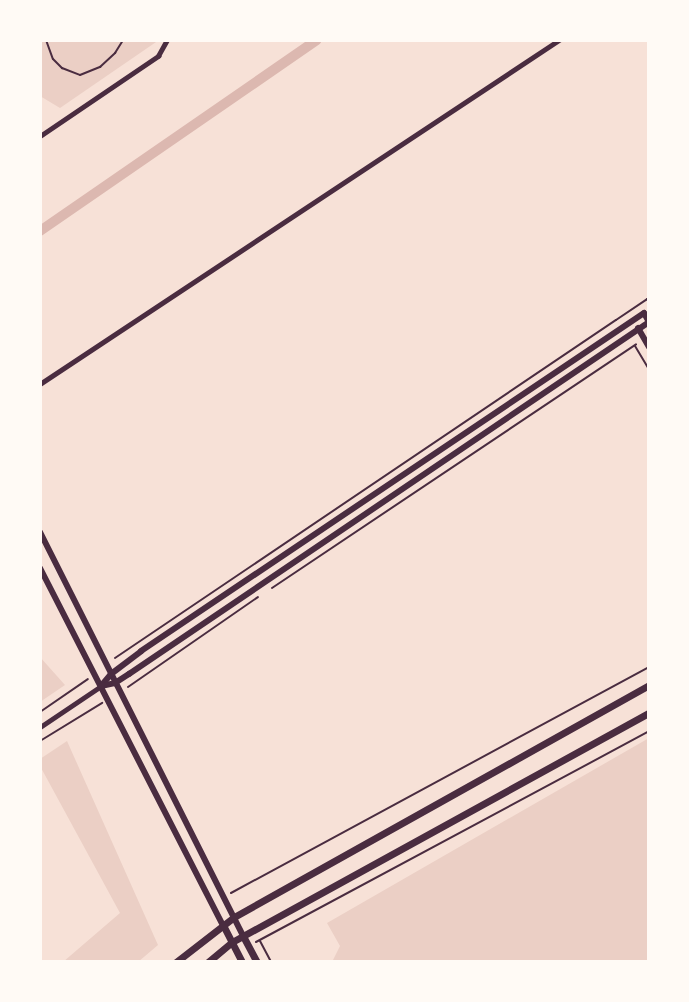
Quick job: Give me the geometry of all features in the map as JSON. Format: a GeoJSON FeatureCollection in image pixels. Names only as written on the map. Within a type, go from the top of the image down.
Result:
{"type":"FeatureCollection","features":[{"type":"Feature","properties":{"kind":"main road"},"geometry":{"type":"LineString","coordinates":[[644,313],[649,322],[115,683],[102,686],[111,674],[644,313]]}},
{"type":"Feature","properties":{"kind":"main road"},"geometry":{"type":"LineString","coordinates":[[633,320],[649,347]]}},
{"type":"Feature","properties":{"kind":"main road"},"geometry":{"type":"LineString","coordinates":[[40,531],[257,962]]}},
{"type":"Feature","properties":{"kind":"main road"},"geometry":{"type":"LineString","coordinates":[[40,568],[242,962]]}},
{"type":"Feature","properties":{"kind":"main road"},"geometry":{"type":"LineString","coordinates":[[176,962],[234,917],[649,685]]}},
{"type":"Feature","properties":{"kind":"main road"},"geometry":{"type":"LineString","coordinates":[[208,962],[232,942],[649,713]]}},
{"type":"Feature","properties":{"kind":"street"},"geometry":{"type":"LineString","coordinates":[[40,136],[158,56],[167,40]]}},
{"type":"Feature","properties":{"kind":"street"},"geometry":{"type":"LineString","coordinates":[[40,384],[559,40]]}},
{"type":"Feature","properties":{"kind":"street"},"geometry":{"type":"LineString","coordinates":[[40,727],[102,686]]}},
{"type":"Feature","properties":{"kind":"path"},"geometry":{"type":"LineString","coordinates":[[46,40],[53,59],[62,68],[80,75],[100,67],[115,53],[123,40]]}},
{"type":"Feature","properties":{"kind":"path"},"geometry":{"type":"LineString","coordinates":[[106,664],[647,299],[649,303]]}},
{"type":"Feature","properties":{"kind":"path"},"geometry":{"type":"LineString","coordinates":[[616,320],[622,328]]}},
{"type":"Feature","properties":{"kind":"path"},"geometry":{"type":"LineString","coordinates":[[120,693],[644,338]]}},
{"type":"Feature","properties":{"kind":"path"},"geometry":{"type":"LineString","coordinates":[[634,345],[649,369]]}},
{"type":"Feature","properties":{"kind":"path"},"geometry":{"type":"LineString","coordinates":[[224,896],[649,667]]}},
{"type":"Feature","properties":{"kind":"path"},"geometry":{"type":"LineString","coordinates":[[40,712],[96,673]]}},
{"type":"Feature","properties":{"kind":"path"},"geometry":{"type":"LineString","coordinates":[[40,741],[108,699]]}},
{"type":"Feature","properties":{"kind":"path"},"geometry":{"type":"LineString","coordinates":[[248,946],[649,731]]}},
{"type":"Feature","properties":{"kind":"shaded area"},"geometry":{"type":"Polygon","coordinates":[[[40,40],[159,40],[60,108],[40,96],[40,40]]]}},
{"type":"Feature","properties":{"kind":"shaded area"},"geometry":{"type":"Polygon","coordinates":[[[40,657],[65,685],[40,702],[40,657]]]}},
{"type":"Feature","properties":{"kind":"shaded area"},"geometry":{"type":"Polygon","coordinates":[[[649,738],[649,962],[332,962],[340,946],[327,923],[649,738]]]}},
{"type":"Feature","properties":{"kind":"shaded area"},"geometry":{"type":"Polygon","coordinates":[[[67,741],[158,945],[138,962],[63,962],[120,913],[40,766],[40,759],[67,741]]]}},
{"type":"Feature","properties":{"kind":"waterway"},"geometry":{"type":"LineString","coordinates":[[40,231],[317,40]]}}]}
